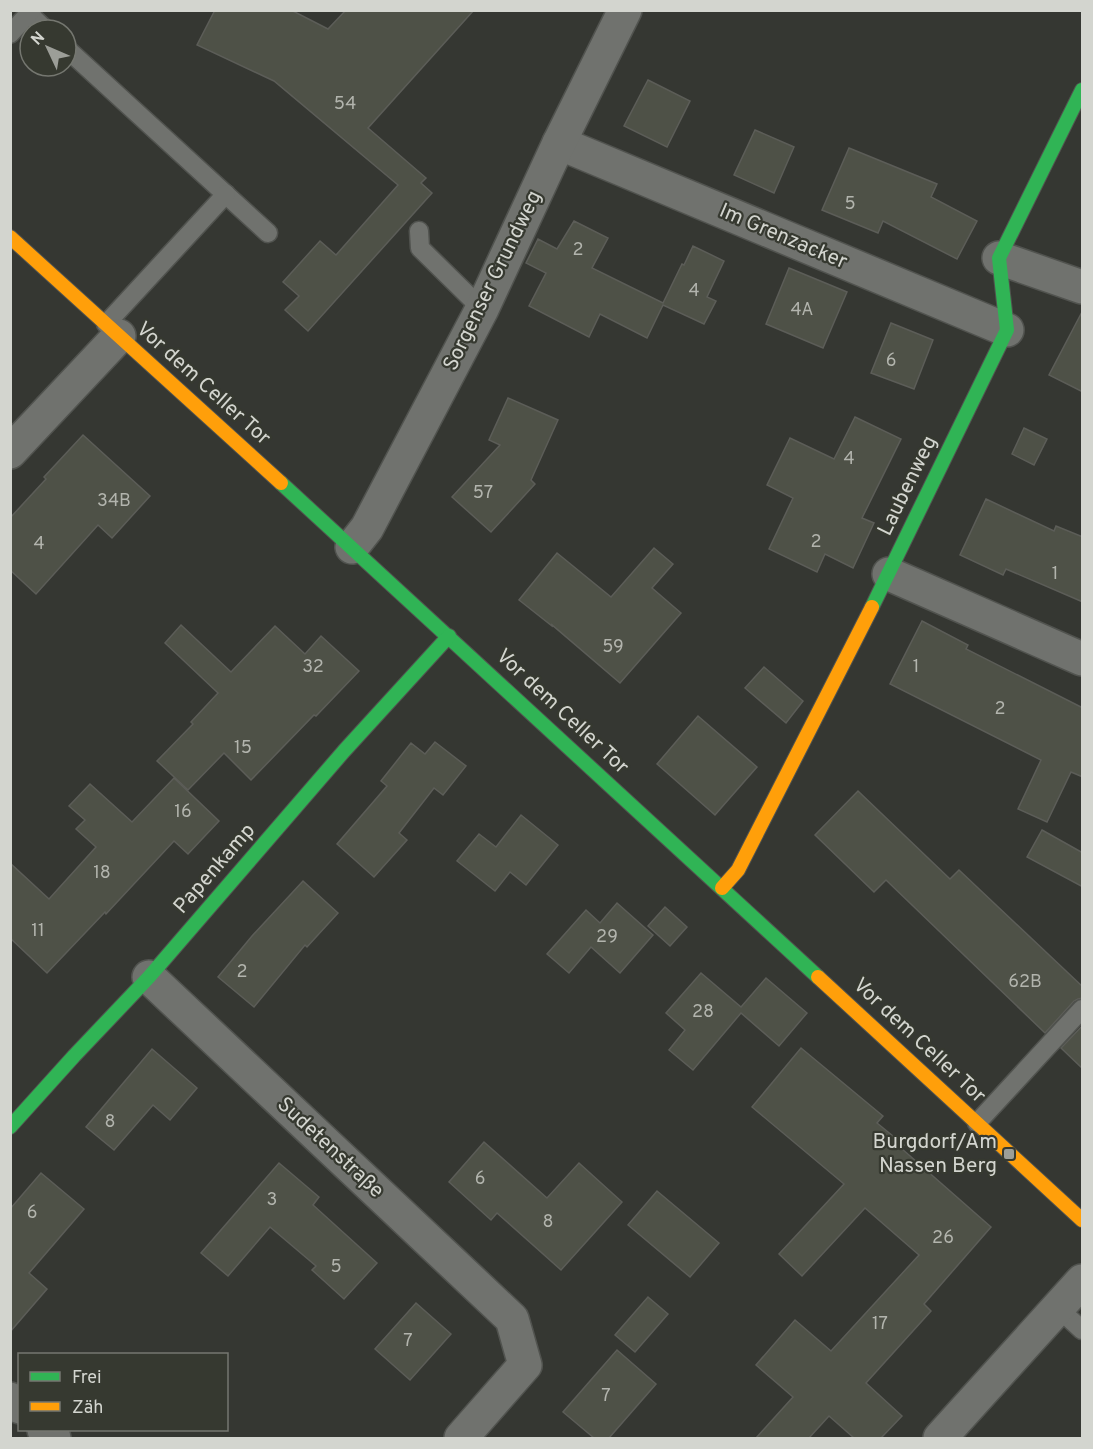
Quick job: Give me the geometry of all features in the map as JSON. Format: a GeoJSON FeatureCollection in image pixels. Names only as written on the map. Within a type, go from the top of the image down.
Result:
{"type":"FeatureCollection","features":[{"type":"Feature","properties":{"kind":"street","name":"Sorgenser Grundweg"},"geometry":{"type":"LineString","coordinates":[[352,547],[368,528],[482,309],[559,143],[625,10]]}},
{"type":"Feature","properties":{"kind":"street"},"geometry":{"type":"LineString","coordinates":[[1007,330],[999,258],[1083,90]]}},
{"type":"Feature","properties":{"kind":"street","name":"Im Grenzacker"},"geometry":{"type":"LineString","coordinates":[[559,143],[1007,330]]}},
{"type":"Feature","properties":{"kind":"street","name":"Vor dem Celler Tor"},"geometry":{"type":"LineString","coordinates":[[10,237],[352,547],[1083,1220]]}},
{"type":"Feature","properties":{"kind":"street"},"geometry":{"type":"LineString","coordinates":[[999,258],[1083,287]]}},
{"type":"Feature","properties":{"kind":"street"},"geometry":{"type":"LineString","coordinates":[[10,452],[112,330]]}},
{"type":"Feature","properties":{"kind":"street","name":"Laubenweg"},"geometry":{"type":"LineString","coordinates":[[722,888],[738,870],[889,574],[1007,330]]}},
{"type":"Feature","properties":{"kind":"street"},"geometry":{"type":"LineString","coordinates":[[889,574],[1083,659]]}},
{"type":"Feature","properties":{"kind":"street","name":"Papenkamp"},"geometry":{"type":"LineString","coordinates":[[10,1127],[149,977],[344,751],[449,636]]}},
{"type":"Feature","properties":{"kind":"street","name":"Sudetenstraße"},"geometry":{"type":"LineString","coordinates":[[149,977],[512,1319],[525,1365],[461,1438]]}},
{"type":"Feature","properties":{"kind":"street"},"geometry":{"type":"LineString","coordinates":[[940,1438],[1083,1281]]}},
{"type":"Feature","properties":{"kind":"lane"},"geometry":{"type":"LineString","coordinates":[[10,34],[30,12]]}},
{"type":"Feature","properties":{"kind":"lane"},"geometry":{"type":"LineString","coordinates":[[78,59],[268,233]]}},
{"type":"Feature","properties":{"kind":"lane"},"geometry":{"type":"LineString","coordinates":[[112,330],[226,194]]}},
{"type":"Feature","properties":{"kind":"lane"},"geometry":{"type":"LineString","coordinates":[[419,231],[420,248],[482,309]]}},
{"type":"Feature","properties":{"kind":"lane"},"geometry":{"type":"LineString","coordinates":[[977,1123],[994,1102],[1083,1009]]}},
{"type":"Feature","properties":{"kind":"lane"},"geometry":{"type":"LineString","coordinates":[[1058,1308],[1083,1330]]}},
{"type":"Feature","properties":{"kind":"building"},"geometry":{"type":"Polygon","coordinates":[[[215,10],[291,10],[328,29],[346,10],[474,10],[368,128],[426,178],[421,183],[432,193],[308,331],[285,310],[299,296],[283,282],[320,241],[336,255],[398,185],[274,81],[197,45],[215,10]]]}},
{"type":"Feature","properties":{"kind":"building"},"geometry":{"type":"Polygon","coordinates":[[[648,80],[690,101],[667,147],[624,126],[648,80]]]}},
{"type":"Feature","properties":{"kind":"building"},"geometry":{"type":"Polygon","coordinates":[[[755,130],[794,147],[774,193],[734,175],[755,130]]]}},
{"type":"Feature","properties":{"kind":"building"},"geometry":{"type":"Polygon","coordinates":[[[849,148],[937,184],[931,197],[977,221],[957,259],[883,221],[878,233],[822,210],[849,148]]]}},
{"type":"Feature","properties":{"kind":"building"},"geometry":{"type":"Polygon","coordinates":[[[574,221],[608,238],[592,268],[663,303],[693,246],[724,261],[707,297],[716,301],[704,324],[663,305],[647,338],[600,314],[589,337],[529,306],[546,273],[526,263],[538,239],[557,249],[574,221]]]}},
{"type":"Feature","properties":{"kind":"building"},"geometry":{"type":"Polygon","coordinates":[[[789,268],[847,292],[823,348],[766,324],[789,268]]]}},
{"type":"Feature","properties":{"kind":"building"},"geometry":{"type":"Polygon","coordinates":[[[1083,310],[1083,392],[1049,375],[1083,310]]]}},
{"type":"Feature","properties":{"kind":"building"},"geometry":{"type":"Polygon","coordinates":[[[891,323],[933,340],[914,389],[871,373],[891,323]]]}},
{"type":"Feature","properties":{"kind":"building"},"geometry":{"type":"Polygon","coordinates":[[[508,398],[558,420],[531,480],[535,484],[491,532],[452,497],[500,445],[489,440],[508,398]]]}},
{"type":"Feature","properties":{"kind":"building"},"geometry":{"type":"Polygon","coordinates":[[[855,417],[901,439],[862,518],[874,523],[853,568],[825,554],[817,572],[769,549],[793,498],[767,485],[790,438],[834,459],[855,417]]]}},
{"type":"Feature","properties":{"kind":"building"},"geometry":{"type":"Polygon","coordinates":[[[1024,428],[1047,439],[1034,465],[1012,454],[1024,428]]]}},
{"type":"Feature","properties":{"kind":"building"},"geometry":{"type":"Polygon","coordinates":[[[83,435],[150,496],[112,538],[98,525],[36,594],[10,570],[10,518],[83,435]]]}},
{"type":"Feature","properties":{"kind":"building"},"geometry":{"type":"Polygon","coordinates":[[[986,499],[1054,531],[1056,526],[1083,537],[1083,602],[1006,569],[1003,575],[960,555],[986,499]]]}},
{"type":"Feature","properties":{"kind":"building"},"geometry":{"type":"Polygon","coordinates":[[[654,548],[673,564],[652,588],[681,613],[620,683],[519,600],[557,553],[611,597],[654,548]]]}},
{"type":"Feature","properties":{"kind":"building"},"geometry":{"type":"Polygon","coordinates":[[[922,621],[968,645],[966,649],[1083,708],[1083,777],[1071,772],[1047,822],[1018,809],[1041,760],[890,684],[922,621]]]}},
{"type":"Feature","properties":{"kind":"building"},"geometry":{"type":"Polygon","coordinates":[[[181,625],[231,672],[275,626],[305,654],[321,636],[359,671],[251,780],[224,753],[188,790],[157,761],[193,724],[191,722],[218,693],[165,643],[181,625]]]}},
{"type":"Feature","properties":{"kind":"building"},"geometry":{"type":"Polygon","coordinates":[[[764,667],[803,701],[786,723],[745,688],[764,667]]]}},
{"type":"Feature","properties":{"kind":"building"},"geometry":{"type":"Polygon","coordinates":[[[698,716],[757,767],[715,815],[657,764],[698,716]]]}},
{"type":"Feature","properties":{"kind":"building"},"geometry":{"type":"Polygon","coordinates":[[[435,742],[466,766],[443,795],[434,788],[399,833],[407,840],[374,877],[337,844],[387,786],[381,781],[411,743],[425,754],[435,742]]]}},
{"type":"Feature","properties":{"kind":"building"},"geometry":{"type":"Polygon","coordinates":[[[174,778],[219,821],[188,854],[174,841],[47,973],[10,938],[10,863],[49,899],[96,847],[76,829],[85,820],[69,806],[90,784],[132,822],[174,778]]]}},
{"type":"Feature","properties":{"kind":"building"},"geometry":{"type":"Polygon","coordinates":[[[858,791],[950,879],[959,870],[1083,987],[1083,998],[1074,1001],[1045,1033],[886,880],[874,892],[815,835],[858,791]]]}},
{"type":"Feature","properties":{"kind":"building"},"geometry":{"type":"Polygon","coordinates":[[[521,815],[558,845],[526,885],[510,872],[495,891],[457,861],[479,834],[496,847],[521,815]]]}},
{"type":"Feature","properties":{"kind":"building"},"geometry":{"type":"Polygon","coordinates":[[[1042,830],[1083,853],[1083,887],[1027,857],[1042,830]]]}},
{"type":"Feature","properties":{"kind":"building"},"geometry":{"type":"Polygon","coordinates":[[[303,881],[338,913],[307,947],[305,945],[254,1007],[218,977],[303,881]]]}},
{"type":"Feature","properties":{"kind":"building"},"geometry":{"type":"Polygon","coordinates":[[[617,903],[653,935],[620,973],[591,947],[569,973],[547,954],[586,910],[600,923],[617,903]]]}},
{"type":"Feature","properties":{"kind":"building"},"geometry":{"type":"Polygon","coordinates":[[[665,907],[687,927],[670,946],[648,926],[665,907]]]}},
{"type":"Feature","properties":{"kind":"building"},"geometry":{"type":"Polygon","coordinates":[[[701,973],[741,1007],[766,978],[807,1013],[779,1046],[741,1013],[693,1070],[669,1050],[685,1030],[666,1013],[701,973]]]}},
{"type":"Feature","properties":{"kind":"building"},"geometry":{"type":"Polygon","coordinates":[[[1083,1025],[1083,1069],[1061,1048],[1083,1025]]]}},
{"type":"Feature","properties":{"kind":"building"},"geometry":{"type":"Polygon","coordinates":[[[801,1048],[883,1116],[877,1123],[904,1145],[901,1148],[991,1227],[924,1304],[931,1311],[866,1383],[902,1416],[881,1438],[854,1438],[829,1416],[809,1438],[756,1438],[793,1397],[756,1365],[795,1320],[831,1351],[919,1255],[865,1208],[802,1276],[779,1254],[844,1184],[752,1107],[801,1048]]]}},
{"type":"Feature","properties":{"kind":"building"},"geometry":{"type":"Polygon","coordinates":[[[152,1049],[197,1088],[170,1120],[153,1105],[114,1150],[86,1127],[152,1049]]]}},
{"type":"Feature","properties":{"kind":"building"},"geometry":{"type":"Polygon","coordinates":[[[484,1142],[547,1198],[579,1163],[622,1202],[561,1270],[497,1213],[491,1220],[449,1182],[484,1142]]]}},
{"type":"Feature","properties":{"kind":"building"},"geometry":{"type":"Polygon","coordinates":[[[279,1163],[319,1197],[313,1205],[377,1263],[344,1299],[312,1270],[316,1266],[270,1227],[228,1276],[201,1253],[279,1163]]]}},
{"type":"Feature","properties":{"kind":"building"},"geometry":{"type":"Polygon","coordinates":[[[41,1173],[84,1209],[29,1273],[47,1289],[10,1332],[10,1209],[41,1173]]]}},
{"type":"Feature","properties":{"kind":"building"},"geometry":{"type":"Polygon","coordinates":[[[657,1191],[719,1243],[690,1277],[628,1225],[657,1191]]]}},
{"type":"Feature","properties":{"kind":"building"},"geometry":{"type":"Polygon","coordinates":[[[648,1297],[668,1314],[635,1352],[615,1335],[648,1297]]]}},
{"type":"Feature","properties":{"kind":"building"},"geometry":{"type":"Polygon","coordinates":[[[416,1303],[451,1334],[410,1380],[375,1349],[416,1303]]]}},
{"type":"Feature","properties":{"kind":"building"},"geometry":{"type":"Polygon","coordinates":[[[617,1350],[656,1384],[609,1438],[594,1438],[563,1412],[617,1350]]]}},
{"type":"Feature","properties":{"kind":"traffic: fast"},"geometry":{"type":"LineString","coordinates":[[872,607],[1007,330],[999,258],[1082,90]]}},
{"type":"Feature","properties":{"kind":"traffic: fast"},"geometry":{"type":"LineString","coordinates":[[281,483],[818,977]]}},
{"type":"Feature","properties":{"kind":"traffic: fast"},"geometry":{"type":"LineString","coordinates":[[10,1127],[149,977],[344,751],[449,636]]}},
{"type":"Feature","properties":{"kind":"traffic: slow"},"geometry":{"type":"LineString","coordinates":[[10,237],[281,483]]}},
{"type":"Feature","properties":{"kind":"traffic: slow"},"geometry":{"type":"LineString","coordinates":[[722,888],[738,870],[872,607]]}},
{"type":"Feature","properties":{"kind":"traffic: slow"},"geometry":{"type":"LineString","coordinates":[[818,977],[1082,1220]]}},
{"type":"Feature","properties":{"kind":"place","name":"Burgdorf/Am Nassen Berg"},"geometry":{"type":"Point","coordinates":[1009,1154]}}]}
